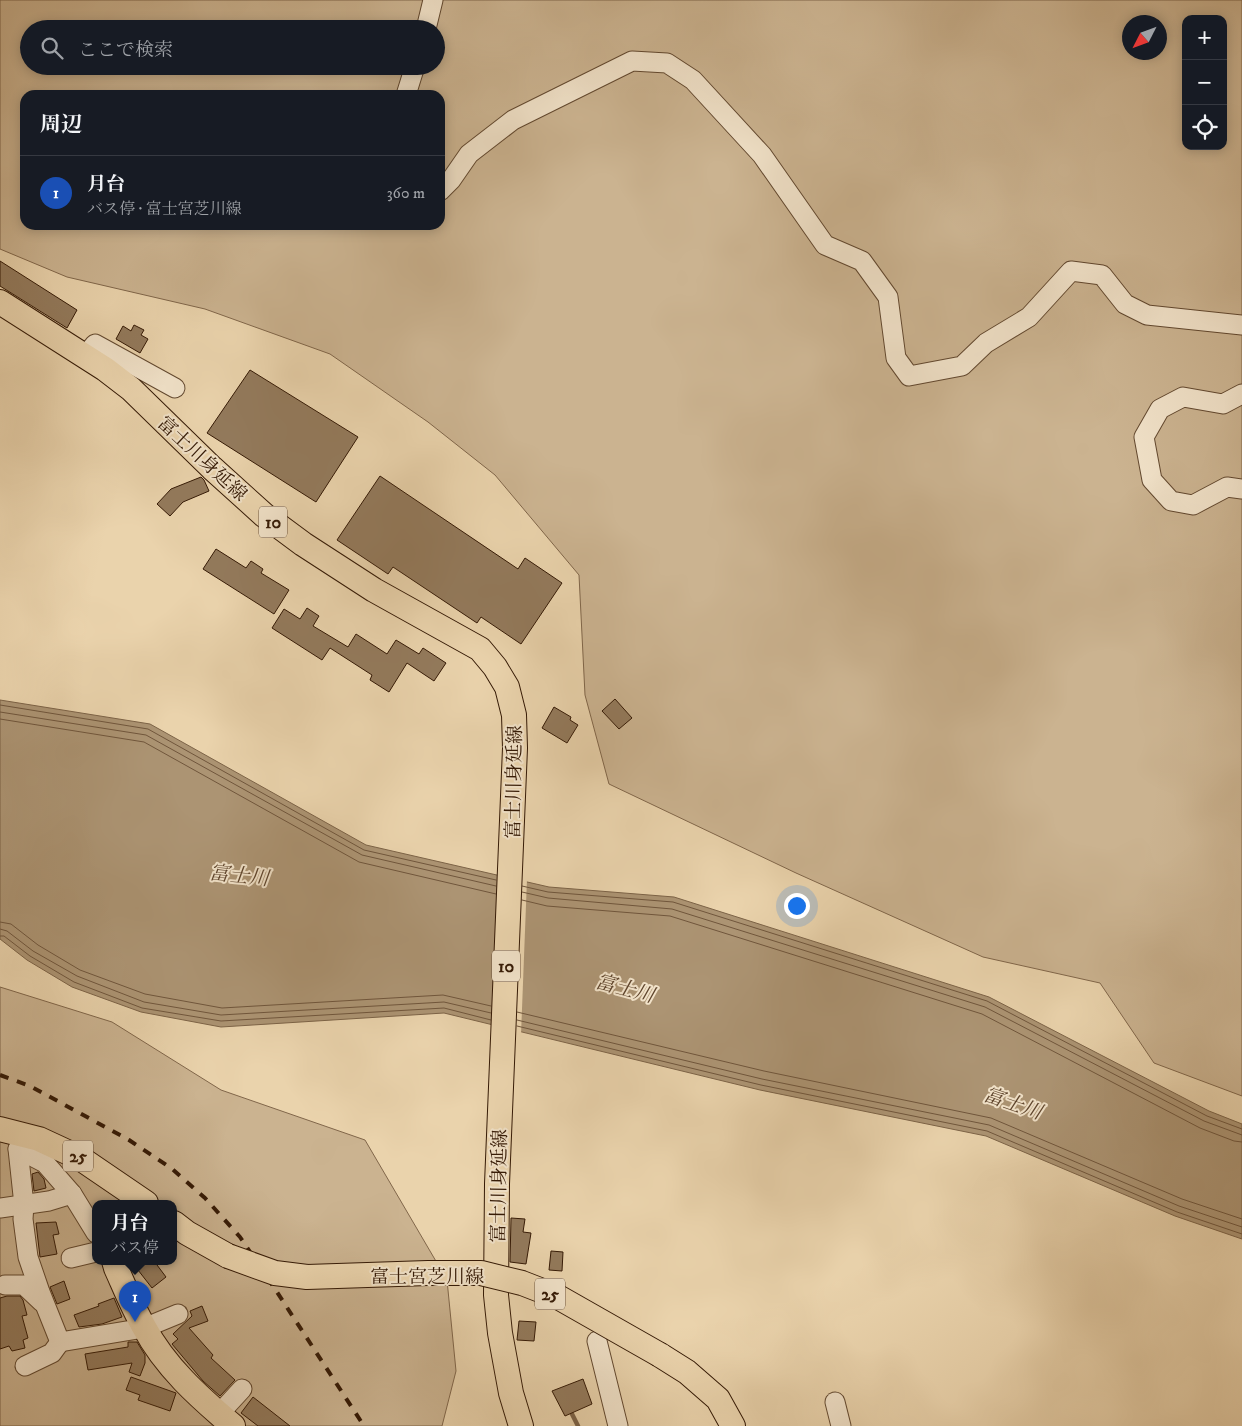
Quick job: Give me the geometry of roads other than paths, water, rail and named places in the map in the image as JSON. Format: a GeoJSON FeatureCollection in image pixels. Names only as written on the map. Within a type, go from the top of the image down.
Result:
{"type":"FeatureCollection","features":[{"type":"Feature","properties":{"kind":"main road","name":"富士川身延線"},"geometry":{"type":"LineString","coordinates":[[0,302],[86,356],[131,389],[225,480],[264,515],[302,544],[374,590],[480,649],[496,667],[507,687],[514,715],[515,748],[497,1184],[496,1295],[499,1323],[512,1393],[522,1426]]}},
{"type":"Feature","properties":{"kind":"main road","name":"25"},"geometry":{"type":"LineString","coordinates":[[0,1129],[38,1139],[80,1158],[140,1200]]}},
{"type":"Feature","properties":{"kind":"main road","name":"富士宮芝川線"},"geometry":{"type":"LineString","coordinates":[[177,1225],[228,1256],[275,1273],[306,1277],[482,1273],[522,1283],[558,1297],[687,1372],[718,1400],[733,1426]]}},
{"type":"Feature","properties":{"kind":"main road"},"geometry":{"type":"LineString","coordinates":[[115,1265],[144,1328],[168,1363],[193,1392],[226,1420]]}},
{"type":"Feature","properties":{"kind":"street"},"geometry":{"type":"LineString","coordinates":[[428,20],[433,0]]}},
{"type":"Feature","properties":{"kind":"street"},"geometry":{"type":"LineString","coordinates":[[445,186],[469,154],[513,120],[632,61],[667,63],[693,80],[762,155],[825,245],[862,261],[888,297],[896,358],[910,376],[962,366],[986,343],[1028,317],[1071,271],[1102,275],[1125,304],[1147,315],[1242,325]]}},
{"type":"Feature","properties":{"kind":"street"},"geometry":{"type":"LineString","coordinates":[[408,90],[412,75]]}},
{"type":"Feature","properties":{"kind":"street"},"geometry":{"type":"LineString","coordinates":[[86,356],[95,344],[175,388]]}},
{"type":"Feature","properties":{"kind":"street"},"geometry":{"type":"LineString","coordinates":[[1242,394],[1223,404],[1183,397],[1160,409],[1144,438],[1152,480],[1171,501],[1193,505],[1227,487],[1242,490]]}},
{"type":"Feature","properties":{"kind":"street"},"geometry":{"type":"LineString","coordinates":[[60,1342],[28,1257],[18,1149],[45,1163],[72,1194],[92,1226]]}},
{"type":"Feature","properties":{"kind":"street"},"geometry":{"type":"LineString","coordinates":[[0,1208],[49,1201],[72,1194]]}},
{"type":"Feature","properties":{"kind":"street"},"geometry":{"type":"LineString","coordinates":[[72,1258],[92,1253]]}},
{"type":"Feature","properties":{"kind":"street"},"geometry":{"type":"LineString","coordinates":[[5,1285],[24,1285],[45,1305]]}},
{"type":"Feature","properties":{"kind":"street"},"geometry":{"type":"LineString","coordinates":[[24,1366],[52,1353],[60,1342],[144,1328],[178,1314]]}},
{"type":"Feature","properties":{"kind":"street"},"geometry":{"type":"LineString","coordinates":[[597,1341],[618,1426]]}},
{"type":"Feature","properties":{"kind":"street"},"geometry":{"type":"LineString","coordinates":[[226,1420],[242,1389]]}},
{"type":"Feature","properties":{"kind":"street"},"geometry":{"type":"LineString","coordinates":[[835,1402],[841,1426]]}},
{"type":"Feature","properties":{"kind":"water","name":"富士川"},"geometry":{"type":"Polygon","coordinates":[[[0,700],[150,724],[366,845],[549,887],[674,897],[989,997],[1209,1111],[1242,1124],[1242,1239],[1175,1216],[986,1136],[760,1090],[444,1013],[221,1027],[141,1012],[72,987],[27,960],[0,939],[0,700]]]}},
{"type":"Feature","properties":{"kind":"waterway"},"geometry":{"type":"LineString","coordinates":[[572,1414],[578,1426]]}},
{"type":"Feature","properties":{"kind":"railway"},"geometry":{"type":"LineString","coordinates":[[0,1075],[30,1086],[129,1140],[171,1168],[205,1198],[240,1237],[364,1426]]}},
{"type":"Feature","properties":{"kind":"place","name":"月台"},"geometry":{"type":"Point","coordinates":[135,1322]}}]}
